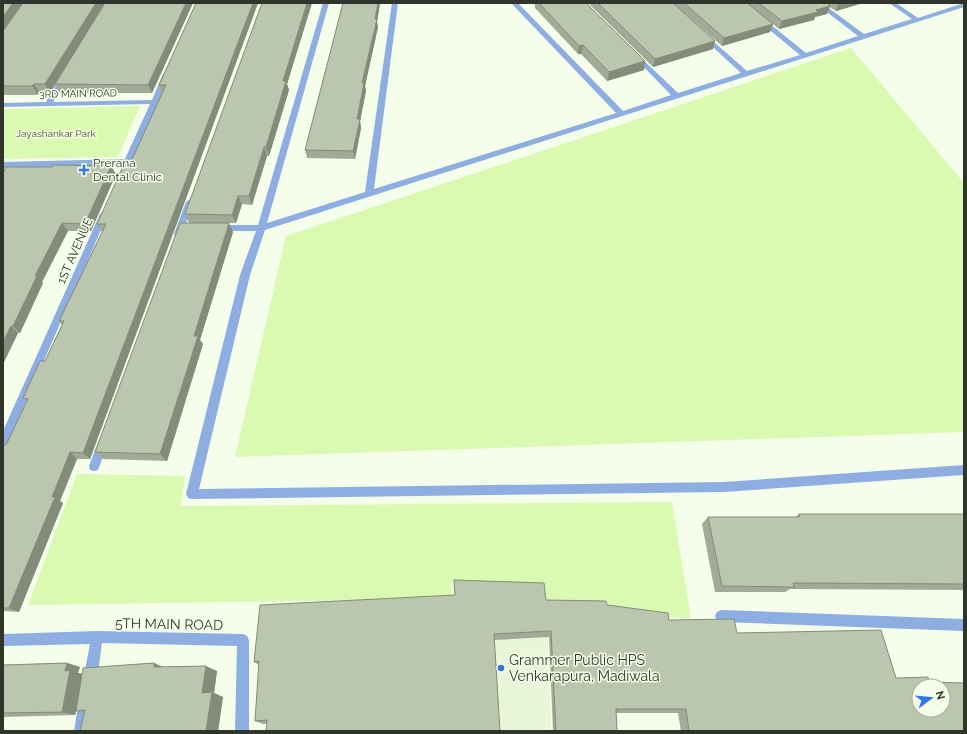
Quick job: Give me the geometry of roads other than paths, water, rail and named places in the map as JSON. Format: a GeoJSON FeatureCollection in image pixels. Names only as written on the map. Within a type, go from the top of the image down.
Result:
{"type":"FeatureCollection","features":[{"type":"Feature","properties":{"kind":"street"},"geometry":{"type":"LineString","coordinates":[[326,3],[261,228],[245,275],[192,494],[724,487],[964,470]]}},
{"type":"Feature","properties":{"kind":"street"},"geometry":{"type":"LineString","coordinates":[[369,194],[395,3]]}},
{"type":"Feature","properties":{"kind":"street"},"geometry":{"type":"LineString","coordinates":[[514,3],[622,114]]}},
{"type":"Feature","properties":{"kind":"street"},"geometry":{"type":"LineString","coordinates":[[740,3],[805,55]]}},
{"type":"Feature","properties":{"kind":"street"},"geometry":{"type":"LineString","coordinates":[[818,3],[863,37]]}},
{"type":"Feature","properties":{"kind":"street"},"geometry":{"type":"LineString","coordinates":[[892,3],[917,20]]}},
{"type":"Feature","properties":{"kind":"street"},"geometry":{"type":"LineString","coordinates":[[210,228],[261,228],[964,5]]}},
{"type":"Feature","properties":{"kind":"street"},"geometry":{"type":"LineString","coordinates":[[701,33],[746,74]]}},
{"type":"Feature","properties":{"kind":"street"},"geometry":{"type":"LineString","coordinates":[[632,52],[676,96]]}},
{"type":"Feature","properties":{"kind":"street"},"geometry":{"type":"LineString","coordinates":[[118,184],[170,66]]}},
{"type":"Feature","properties":{"kind":"street"},"geometry":{"type":"LineString","coordinates":[[48,104],[68,70]]}},
{"type":"Feature","properties":{"kind":"street","name":"3RD MAIN ROAD"},"geometry":{"type":"LineString","coordinates":[[3,105],[154,102]]}},
{"type":"Feature","properties":{"kind":"street"},"geometry":{"type":"LineString","coordinates":[[3,165],[128,162]]}},
{"type":"Feature","properties":{"kind":"street"},"geometry":{"type":"LineString","coordinates":[[6,176],[13,164]]}},
{"type":"Feature","properties":{"kind":"street"},"geometry":{"type":"LineString","coordinates":[[176,242],[185,227],[195,190]]}},
{"type":"Feature","properties":{"kind":"street","name":"1ST AVENUE"},"geometry":{"type":"LineString","coordinates":[[3,443],[108,205]]}},
{"type":"Feature","properties":{"kind":"street"},"geometry":{"type":"LineString","coordinates":[[94,466],[105,436]]}},
{"type":"Feature","properties":{"kind":"street"},"geometry":{"type":"LineString","coordinates":[[721,616],[964,625]]}},
{"type":"Feature","properties":{"kind":"street"},"geometry":{"type":"LineString","coordinates":[[81,731],[97,637]]}},
{"type":"Feature","properties":{"kind":"street","name":"5TH MAIN ROAD"},"geometry":{"type":"LineString","coordinates":[[3,640],[97,637],[243,640],[242,731]]}},
{"type":"Feature","properties":{"kind":"place","name":"Prerana Dental Clinic"},"geometry":{"type":"Point","coordinates":[84,170]}},
{"type":"Feature","properties":{"kind":"place","name":"Grammer Public HPS Venkarapura, Madiwala"},"geometry":{"type":"Point","coordinates":[501,668]}},
{"type":"Feature","properties":{"kind":"park label","name":"Jayashankar Park"},"geometry":{"type":"Point","coordinates":[56,133]}}]}
